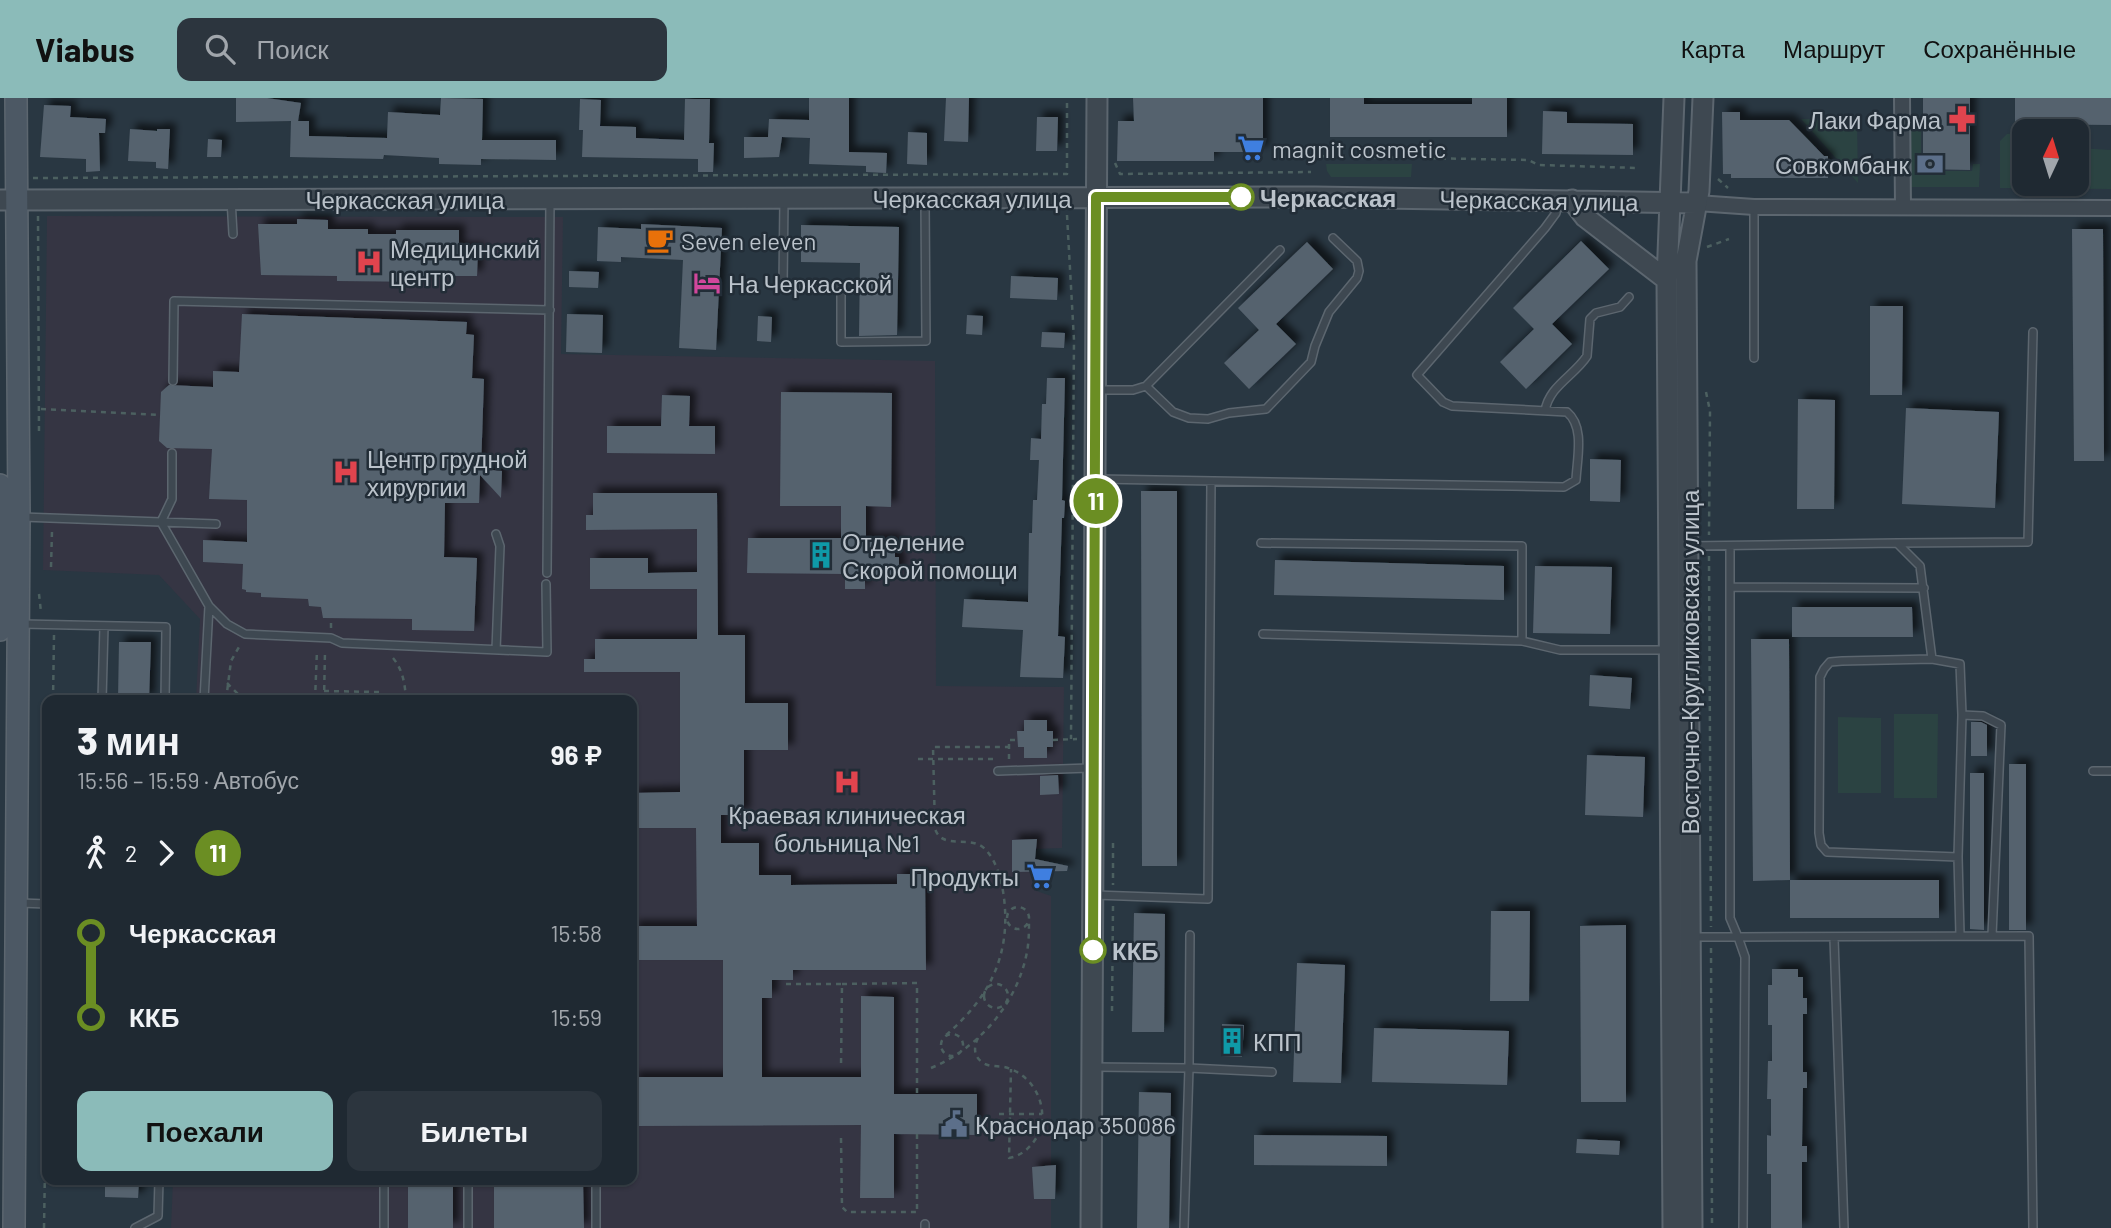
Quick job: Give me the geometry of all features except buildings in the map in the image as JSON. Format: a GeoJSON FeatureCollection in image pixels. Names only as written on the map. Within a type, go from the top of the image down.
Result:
{"type":"FeatureCollection","features":[{"type":"Feature","properties":{"kind":"main road"},"geometry":{"type":"LineString","coordinates":[[14,1228],[8,942],[11,915],[9,517],[17,200],[16,98]]}},
{"type":"Feature","properties":{"kind":"main road"},"geometry":{"type":"LineString","coordinates":[[0,485],[9,517]]}},
{"type":"Feature","properties":{"kind":"street"},"geometry":{"type":"LineString","coordinates":[[1091,1228],[1097,98]]}},
{"type":"Feature","properties":{"kind":"street","name":"Восточно-Кругликовская улица"},"geometry":{"type":"LineString","coordinates":[[1674,98],[1667,280],[1671,650],[1692,1228]]}},
{"type":"Feature","properties":{"kind":"street","name":"Восточно-Кругликовская улица"},"geometry":{"type":"LineString","coordinates":[[1673,1228],[1689,546],[1686,261],[1697,204],[1703,98]]}},
{"type":"Feature","properties":{"kind":"street"},"geometry":{"type":"LineString","coordinates":[[1902,98],[1903,206]]}},
{"type":"Feature","properties":{"kind":"street","name":"Черкасская улица"},"geometry":{"type":"LineString","coordinates":[[17,200],[1096,197],[1670,201],[1754,207],[2111,208]]}},
{"type":"Feature","properties":{"kind":"street"},"geometry":{"type":"LineString","coordinates":[[1565,200],[1667,280]]}},
{"type":"Feature","properties":{"kind":"lane"},"geometry":{"type":"LineString","coordinates":[[231,199],[233,234]]}},
{"type":"Feature","properties":{"kind":"lane"},"geometry":{"type":"LineString","coordinates":[[547,573],[550,199]]}},
{"type":"Feature","properties":{"kind":"lane"},"geometry":{"type":"LineString","coordinates":[[784,199],[783,287],[841,286],[841,342],[926,341],[925,199]]}},
{"type":"Feature","properties":{"kind":"lane"},"geometry":{"type":"LineString","coordinates":[[1096,479],[1564,487],[1576,480],[1578,430],[1575,419],[1567,412],[1452,406],[1443,402],[1417,375],[1545,228],[1565,200]]}},
{"type":"Feature","properties":{"kind":"lane"},"geometry":{"type":"LineString","coordinates":[[1754,207],[1754,358]]}},
{"type":"Feature","properties":{"kind":"lane"},"geometry":{"type":"LineString","coordinates":[[1146,386],[1173,412],[1189,418],[1208,419],[1229,413],[1266,409],[1311,362],[1329,312],[1357,278],[1357,261],[1333,238]]}},
{"type":"Feature","properties":{"kind":"lane"},"geometry":{"type":"LineString","coordinates":[[1096,390],[1133,390],[1146,386],[1280,250]]}},
{"type":"Feature","properties":{"kind":"lane"},"geometry":{"type":"LineString","coordinates":[[1545,411],[1546,401],[1552,392],[1587,356],[1590,319],[1596,313],[1620,307],[1629,298]]}},
{"type":"Feature","properties":{"kind":"lane"},"geometry":{"type":"LineString","coordinates":[[173,381],[174,301],[550,310]]}},
{"type":"Feature","properties":{"kind":"lane"},"geometry":{"type":"LineString","coordinates":[[1689,546],[2028,542],[2033,332]]}},
{"type":"Feature","properties":{"kind":"lane"},"geometry":{"type":"LineString","coordinates":[[161,522],[172,499],[173,453]]}},
{"type":"Feature","properties":{"kind":"lane"},"geometry":{"type":"LineString","coordinates":[[1094,895],[1208,899],[1211,481]]}},
{"type":"Feature","properties":{"kind":"lane"},"geometry":{"type":"LineString","coordinates":[[9,517],[216,524]]}},
{"type":"Feature","properties":{"kind":"lane"},"geometry":{"type":"LineString","coordinates":[[161,522],[209,606],[227,624],[245,634],[331,638],[342,643],[355,644],[547,652],[546,584]]}},
{"type":"Feature","properties":{"kind":"lane"},"geometry":{"type":"LineString","coordinates":[[496,534],[500,546],[496,650]]}},
{"type":"Feature","properties":{"kind":"lane"},"geometry":{"type":"LineString","coordinates":[[1261,543],[1522,546],[1522,641]]}},
{"type":"Feature","properties":{"kind":"lane"},"geometry":{"type":"LineString","coordinates":[[1897,544],[1920,566],[1932,659]]}},
{"type":"Feature","properties":{"kind":"lane"},"geometry":{"type":"LineString","coordinates":[[1730,547],[1730,918],[1745,957],[1743,1228]]}},
{"type":"Feature","properties":{"kind":"lane"},"geometry":{"type":"LineString","coordinates":[[1730,587],[1924,588]]}},
{"type":"Feature","properties":{"kind":"lane"},"geometry":{"type":"LineString","coordinates":[[204,695],[209,606]]}},
{"type":"Feature","properties":{"kind":"lane"},"geometry":{"type":"LineString","coordinates":[[102,695],[104,626]]}},
{"type":"Feature","properties":{"kind":"lane"},"geometry":{"type":"LineString","coordinates":[[9,627],[166,627],[165,695]]}},
{"type":"Feature","properties":{"kind":"lane"},"geometry":{"type":"LineString","coordinates":[[1263,634],[1522,641],[1560,650],[1671,650]]}},
{"type":"Feature","properties":{"kind":"lane"},"geometry":{"type":"LineString","coordinates":[[1958,857],[1836,854],[1827,852],[1821,845],[1820,677],[1830,662],[1932,659],[1960,664],[1960,935]]}},
{"type":"Feature","properties":{"kind":"lane"},"geometry":{"type":"LineString","coordinates":[[1962,715],[1983,716],[2001,725],[1992,936]]}},
{"type":"Feature","properties":{"kind":"lane"},"geometry":{"type":"LineString","coordinates":[[998,771],[1094,768]]}},
{"type":"Feature","properties":{"kind":"lane"},"geometry":{"type":"LineString","coordinates":[[2093,771],[2111,771]]}},
{"type":"Feature","properties":{"kind":"lane"},"geometry":{"type":"LineString","coordinates":[[11,915],[42,906]]}},
{"type":"Feature","properties":{"kind":"lane"},"geometry":{"type":"LineString","coordinates":[[1184,1228],[1190,935]]}},
{"type":"Feature","properties":{"kind":"lane"},"geometry":{"type":"LineString","coordinates":[[1681,936],[2029,936],[2033,1228]]}},
{"type":"Feature","properties":{"kind":"lane"},"geometry":{"type":"LineString","coordinates":[[1834,938],[1844,1228]]}},
{"type":"Feature","properties":{"kind":"lane"},"geometry":{"type":"LineString","coordinates":[[1092,1067],[1272,1072]]}},
{"type":"Feature","properties":{"kind":"lane"},"geometry":{"type":"LineString","coordinates":[[135,1228],[158,1216],[159,1185]]}},
{"type":"Feature","properties":{"kind":"lane"},"geometry":{"type":"LineString","coordinates":[[384,1185],[384,1228]]}},
{"type":"Feature","properties":{"kind":"lane"},"geometry":{"type":"LineString","coordinates":[[468,1185],[468,1228]]}},
{"type":"Feature","properties":{"kind":"lane"},"geometry":{"type":"LineString","coordinates":[[596,1185],[596,1228]]}},
{"type":"Feature","properties":{"kind":"path"},"geometry":{"type":"LineString","coordinates":[[33,178],[1067,174],[1067,98]]}},
{"type":"Feature","properties":{"kind":"path"},"geometry":{"type":"LineString","coordinates":[[1311,156],[1528,160],[1539,165],[1638,168]]}},
{"type":"Feature","properties":{"kind":"path"},"geometry":{"type":"LineString","coordinates":[[1120,174],[1311,172]]}},
{"type":"Feature","properties":{"kind":"path"},"geometry":{"type":"LineString","coordinates":[[17,200],[38,212],[39,436]]}},
{"type":"Feature","properties":{"kind":"path"},"geometry":{"type":"LineString","coordinates":[[1067,212],[1074,340],[1070,739]]}},
{"type":"Feature","properties":{"kind":"path"},"geometry":{"type":"LineString","coordinates":[[1704,248],[1729,239]]}},
{"type":"Feature","properties":{"kind":"path"},"geometry":{"type":"LineString","coordinates":[[1705,385],[1710,411],[1712,1228]]}},
{"type":"Feature","properties":{"kind":"path"},"geometry":{"type":"LineString","coordinates":[[39,409],[160,415]]}},
{"type":"Feature","properties":{"kind":"path"},"geometry":{"type":"LineString","coordinates":[[51,566],[53,526]]}},
{"type":"Feature","properties":{"kind":"path"},"geometry":{"type":"LineString","coordinates":[[39,584],[42,615],[52,625],[54,633],[53,695]]}},
{"type":"Feature","properties":{"kind":"path"},"geometry":{"type":"LineString","coordinates":[[226,695],[231,661],[239,647],[232,639]]}},
{"type":"Feature","properties":{"kind":"path"},"geometry":{"type":"LineString","coordinates":[[315,695],[317,643]]}},
{"type":"Feature","properties":{"kind":"path"},"geometry":{"type":"LineString","coordinates":[[324,695],[326,644]]}},
{"type":"Feature","properties":{"kind":"path"},"geometry":{"type":"LineString","coordinates":[[227,683],[239,695]]}},
{"type":"Feature","properties":{"kind":"path"},"geometry":{"type":"LineString","coordinates":[[324,691],[379,692],[386,695]]}},
{"type":"Feature","properties":{"kind":"path"},"geometry":{"type":"LineString","coordinates":[[1053,740],[1095,739]]}},
{"type":"Feature","properties":{"kind":"path"},"geometry":{"type":"LineString","coordinates":[[1010,759],[1009,740],[1017,740]]}},
{"type":"Feature","properties":{"kind":"path"},"geometry":{"type":"LineString","coordinates":[[946,1035],[954,1034],[961,1039],[963,1048],[957,1055],[949,1056],[942,1051],[941,1042],[946,1035],[966,1017],[986,990],[996,970],[1004,943],[1006,918],[1003,887],[994,861],[985,849],[976,842],[947,841],[937,835],[934,829],[933,747],[1010,747]]}},
{"type":"Feature","properties":{"kind":"path"},"geometry":{"type":"LineString","coordinates":[[918,759],[997,759]]}},
{"type":"Feature","properties":{"kind":"path"},"geometry":{"type":"LineString","coordinates":[[931,1068],[957,1055],[978,1038],[1007,1003],[1019,979],[1028,950],[1029,919],[1025,909],[1016,907],[1010,910],[1006,918],[1009,926],[1019,930],[1027,925],[1029,919]]}},
{"type":"Feature","properties":{"kind":"path"},"geometry":{"type":"LineString","coordinates":[[786,984],[917,983],[917,1094]]}},
{"type":"Feature","properties":{"kind":"path"},"geometry":{"type":"LineString","coordinates":[[841,1066],[842,984]]}},
{"type":"Feature","properties":{"kind":"path"},"geometry":{"type":"LineString","coordinates":[[996,984],[1005,987],[1009,996],[1007,1003],[999,1008],[990,1007],[985,1002],[986,990],[996,984]]}},
{"type":"Feature","properties":{"kind":"path"},"geometry":{"type":"LineString","coordinates":[[978,1038],[975,1051],[979,1060],[988,1065],[1011,1069],[1021,1075],[1034,1088],[1041,1105],[1039,1132],[1034,1141],[1021,1154],[1009,1158],[1011,1069]]}},
{"type":"Feature","properties":{"kind":"path"},"geometry":{"type":"LineString","coordinates":[[999,1114],[1042,1114]]}},
{"type":"Feature","properties":{"kind":"path"},"geometry":{"type":"LineString","coordinates":[[917,1135],[917,1212],[922,1225]]}},
{"type":"Feature","properties":{"kind":"path"},"geometry":{"type":"LineString","coordinates":[[841,1138],[842,1207],[847,1212],[917,1212]]}},
{"type":"Feature","properties":{"kind":"path"},"geometry":{"type":"LineString","coordinates":[[44,1228],[45,1185]]}},
{"type":"Feature","properties":{"kind":"shaded area","name":"Краевая клиническая больница №1"},"geometry":{"type":"Polygon","coordinates":[[[47,216],[563,217],[561,354],[935,361],[936,686],[1064,687],[1062,848],[1035,849],[1034,872],[1034,890],[1051,896],[1051,1228],[171,1228],[173,1185],[637,1185],[637,695],[196,695],[200,619],[159,575],[43,570],[47,216]]]}},
{"type":"Feature","properties":{"kind":"green space"},"geometry":{"type":"Polygon","coordinates":[[[1801,119],[1857,120],[1858,183],[1801,119]]]}},
{"type":"Feature","properties":{"kind":"green space"},"geometry":{"type":"Polygon","coordinates":[[[1910,120],[1921,120],[1921,171],[1972,171],[1973,164],[1980,164],[1979,187],[1911,187],[1910,120]]]}},
{"type":"Feature","properties":{"kind":"green space"},"geometry":{"type":"Polygon","coordinates":[[[2007,134],[2012,134],[2012,188],[2000,188],[2000,141],[2007,134]]]}},
{"type":"Feature","properties":{"kind":"green space"},"geometry":{"type":"Polygon","coordinates":[[[2090,149],[2111,150],[2111,189],[2090,189],[2090,149]]]}},
{"type":"Feature","properties":{"kind":"green space"},"geometry":{"type":"Polygon","coordinates":[[[1326,164],[1412,164],[1411,177],[1331,177],[1326,164]]]}},
{"type":"Feature","properties":{"kind":"green space"},"geometry":{"type":"Polygon","coordinates":[[[1894,714],[1938,714],[1937,798],[1894,798],[1894,714]]]}},
{"type":"Feature","properties":{"kind":"green space"},"geometry":{"type":"Polygon","coordinates":[[[1838,717],[1881,718],[1881,793],[1838,793],[1838,717]]]}},
{"type":"Feature","properties":{"kind":"bus line","name":"11"},"geometry":{"type":"LineString","coordinates":[[1093,950],[1096,197],[1241,197]]}},
{"type":"Feature","properties":{"kind":"place","name":"Лаки Фарма"},"geometry":{"type":"Point","coordinates":[1962,119]}},
{"type":"Feature","properties":{"kind":"place","name":"magnit cosmetic"},"geometry":{"type":"Point","coordinates":[1251,148]}},
{"type":"Feature","properties":{"kind":"place","name":"Совкомбанк"},"geometry":{"type":"Point","coordinates":[1930,164]}},
{"type":"Feature","properties":{"kind":"place","name":"Черкасская"},"geometry":{"type":"Point","coordinates":[1241,197]}},
{"type":"Feature","properties":{"kind":"place","name":"Seven eleven"},"geometry":{"type":"Point","coordinates":[660,240]}},
{"type":"Feature","properties":{"kind":"place","name":"Медицинский центр"},"geometry":{"type":"Point","coordinates":[369,262]}},
{"type":"Feature","properties":{"kind":"place","name":"На Черкасской"},"geometry":{"type":"Point","coordinates":[707,283]}},
{"type":"Feature","properties":{"kind":"place","name":"Центр грудной хирургии"},"geometry":{"type":"Point","coordinates":[346,472]}},
{"type":"Feature","properties":{"kind":"place","name":"Отделение Скорой помощи"},"geometry":{"type":"Point","coordinates":[821,555]}},
{"type":"Feature","properties":{"kind":"place","name":"Краевая клиническая больница №1"},"geometry":{"type":"Point","coordinates":[847,782]}},
{"type":"Feature","properties":{"kind":"place","name":"Продукты"},"geometry":{"type":"Point","coordinates":[1040,876]}},
{"type":"Feature","properties":{"kind":"place","name":"ККБ"},"geometry":{"type":"Point","coordinates":[1093,950]}},
{"type":"Feature","properties":{"kind":"place","name":"КПП"},"geometry":{"type":"Point","coordinates":[1232,1041]}},
{"type":"Feature","properties":{"kind":"place","name":"Краснодар 350086"},"geometry":{"type":"Point","coordinates":[954,1124]}}]}
